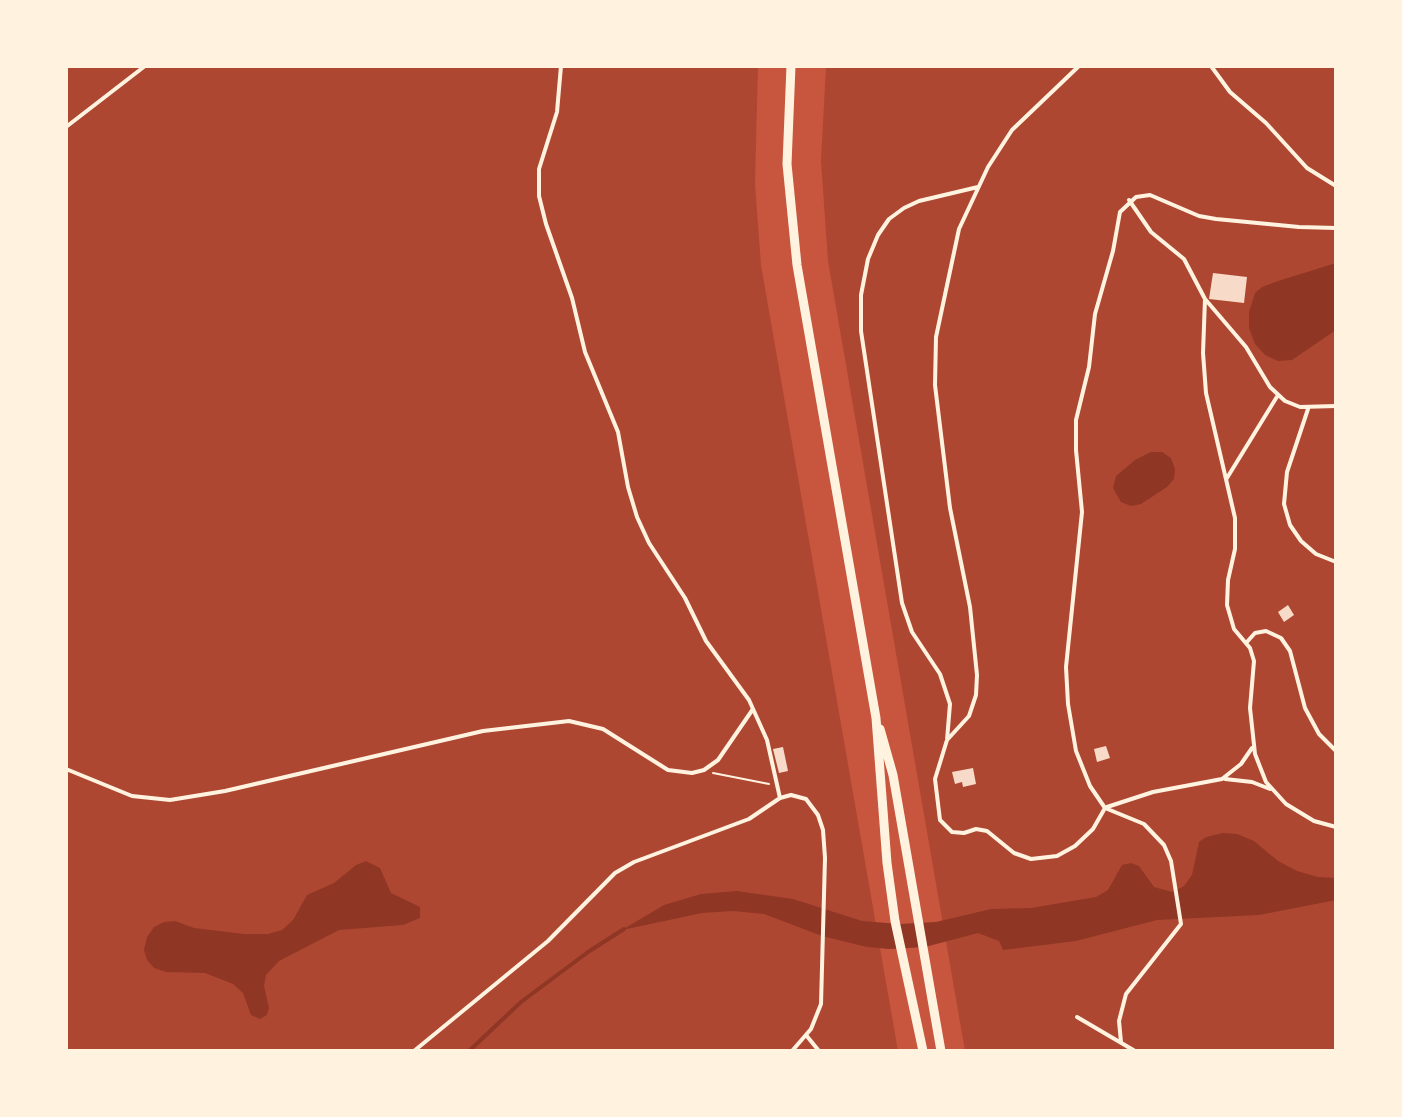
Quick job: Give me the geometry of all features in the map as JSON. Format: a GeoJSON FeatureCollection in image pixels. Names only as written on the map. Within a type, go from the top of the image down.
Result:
{"type":"FeatureCollection","features":[{"type":"Feature","properties":{"kind":"street"},"geometry":{"type":"LineString","coordinates":[[791,66],[786,136],[795,252],[876,718],[887,863],[895,921],[923,1051]]}},
{"type":"Feature","properties":{"kind":"street"},"geometry":{"type":"LineString","coordinates":[[876,718],[893,775],[941,1051]]}},
{"type":"Feature","properties":{"kind":"lane"},"geometry":{"type":"LineString","coordinates":[[66,127],[145,66]]}},
{"type":"Feature","properties":{"kind":"lane"},"geometry":{"type":"LineString","coordinates":[[561,66],[557,112],[539,169],[539,196],[546,224],[572,298],[585,352],[618,432],[637,517],[706,641],[740,685],[753,709],[767,740],[780,798]]}},
{"type":"Feature","properties":{"kind":"lane"},"geometry":{"type":"LineString","coordinates":[[947,740],[969,716],[976,695],[977,675],[970,607],[950,508],[935,385],[934,353],[954,248],[966,211],[995,153],[1012,130],[1079,66]]}},
{"type":"Feature","properties":{"kind":"lane"},"geometry":{"type":"LineString","coordinates":[[1211,66],[1230,92],[1266,123],[1307,168],[1336,186]]}},
{"type":"Feature","properties":{"kind":"lane"},"geometry":{"type":"LineString","coordinates":[[978,187],[919,201],[889,219],[872,247],[861,295],[861,331],[902,603],[912,632],[944,683],[950,715],[947,740],[936,771],[940,820],[952,832],[981,830],[1022,856],[1048,859],[1065,853],[1085,838],[1105,808],[1138,795],[1222,779],[1241,780],[1271,790]]}},
{"type":"Feature","properties":{"kind":"lane"},"geometry":{"type":"LineString","coordinates":[[1121,1042],[1119,1021],[1126,994],[1181,924],[1171,861],[1159,837],[1144,824],[1105,808],[1090,786],[1079,761],[1067,695],[1067,649],[1082,512],[1075,435],[1089,367],[1098,298],[1113,251],[1120,212],[1129,200],[1150,195],[1199,216],[1336,228]]}},
{"type":"Feature","properties":{"kind":"lane"},"geometry":{"type":"LineString","coordinates":[[1129,200],[1151,232],[1184,259],[1205,299],[1238,336],[1263,379],[1278,395],[1292,405],[1308,408],[1336,406]]}},
{"type":"Feature","properties":{"kind":"lane"},"geometry":{"type":"LineString","coordinates":[[1205,299],[1204,382],[1235,532],[1227,605],[1234,629],[1246,643],[1254,661],[1250,708],[1253,745],[1261,773],[1271,790],[1302,816],[1336,827]]}},
{"type":"Feature","properties":{"kind":"lane"},"geometry":{"type":"LineString","coordinates":[[1226,479],[1278,395]]}},
{"type":"Feature","properties":{"kind":"lane"},"geometry":{"type":"LineString","coordinates":[[1308,408],[1287,472],[1284,504],[1290,525],[1301,541],[1316,554],[1336,562]]}},
{"type":"Feature","properties":{"kind":"lane"},"geometry":{"type":"LineString","coordinates":[[1246,643],[1255,633],[1266,631],[1277,634],[1286,644],[1305,708],[1319,734],[1336,751]]}},
{"type":"Feature","properties":{"kind":"lane"},"geometry":{"type":"LineString","coordinates":[[66,769],[132,796],[170,800],[225,791],[474,733],[569,721],[603,729],[668,770],[687,773],[704,770],[718,760],[753,709]]}},
{"type":"Feature","properties":{"kind":"lane"},"geometry":{"type":"LineString","coordinates":[[1222,779],[1241,764],[1253,745]]}},
{"type":"Feature","properties":{"kind":"lane"},"geometry":{"type":"LineString","coordinates":[[414,1051],[548,941],[615,873],[634,862],[757,815],[780,798],[791,795],[810,803],[818,815],[825,847],[821,1004],[814,1023],[792,1051]]}},
{"type":"Feature","properties":{"kind":"lane"},"geometry":{"type":"LineString","coordinates":[[1077,1017],[1135,1051]]}},
{"type":"Feature","properties":{"kind":"lane"},"geometry":{"type":"LineString","coordinates":[[806,1035],[819,1051]]}},
{"type":"Feature","properties":{"kind":"path"},"geometry":{"type":"LineString","coordinates":[[704,770],[728,778],[777,785]]}},
{"type":"Feature","properties":{"kind":"shaded area"},"geometry":{"type":"Polygon","coordinates":[[[66,66],[758,66],[755,184],[761,265],[898,1051],[66,1051],[66,66]]]}},
{"type":"Feature","properties":{"kind":"shaded area"},"geometry":{"type":"Polygon","coordinates":[[[826,66],[1336,66],[1336,1051],[965,1051],[828,261],[821,161],[826,66]]]}},
{"type":"Feature","properties":{"kind":"shaded area"},"geometry":{"type":"Polygon","coordinates":[[[1336,263],[1336,330],[1292,360],[1278,361],[1265,355],[1255,344],[1249,328],[1249,312],[1255,293],[1278,281],[1336,263]]]}},
{"type":"Feature","properties":{"kind":"shaded area"},"geometry":{"type":"Polygon","coordinates":[[[1151,452],[1162,452],[1171,458],[1175,469],[1174,479],[1141,504],[1131,506],[1121,502],[1113,488],[1116,476],[1135,460],[1151,452]]]}},
{"type":"Feature","properties":{"kind":"shaded area"},"geometry":{"type":"Polygon","coordinates":[[[1223,833],[1237,834],[1254,841],[1278,861],[1297,871],[1336,878],[1336,900],[1259,915],[1157,920],[1076,941],[1003,950],[999,941],[978,933],[925,947],[867,947],[822,936],[764,914],[733,911],[702,913],[622,930],[664,905],[701,894],[737,891],[793,899],[862,921],[899,924],[936,922],[991,909],[1031,908],[1096,897],[1108,890],[1122,865],[1131,863],[1139,866],[1154,887],[1172,892],[1184,886],[1192,875],[1199,842],[1223,833]]]}},
{"type":"Feature","properties":{"kind":"shaded area"},"geometry":{"type":"Polygon","coordinates":[[[366,861],[380,868],[391,893],[420,907],[420,918],[403,925],[339,930],[279,961],[266,975],[264,986],[269,1008],[267,1015],[260,1019],[251,1015],[243,993],[233,984],[205,973],[166,972],[154,968],[147,960],[144,950],[147,937],[154,927],[164,922],[175,921],[194,928],[244,934],[268,934],[282,930],[293,920],[307,895],[334,883],[366,861]]]}},
{"type":"Feature","properties":{"kind":"building"},"geometry":{"type":"Polygon","coordinates":[[[1213,273],[1247,277],[1244,303],[1209,299],[1213,273]]]}},
{"type":"Feature","properties":{"kind":"building"},"geometry":{"type":"Polygon","coordinates":[[[1288,605],[1294,615],[1284,622],[1278,612],[1288,605]]]}},
{"type":"Feature","properties":{"kind":"building"},"geometry":{"type":"Polygon","coordinates":[[[1106,746],[1110,758],[1097,762],[1094,749],[1106,746]]]}},
{"type":"Feature","properties":{"kind":"building"},"geometry":{"type":"Polygon","coordinates":[[[783,747],[788,771],[779,773],[773,749],[783,747]]]}},
{"type":"Feature","properties":{"kind":"building"},"geometry":{"type":"Polygon","coordinates":[[[973,768],[976,784],[963,787],[962,782],[955,784],[952,772],[973,768]]]}},
{"type":"Feature","properties":{"kind":"waterway"},"geometry":{"type":"LineString","coordinates":[[469,1051],[521,1002],[624,929]]}}]}
